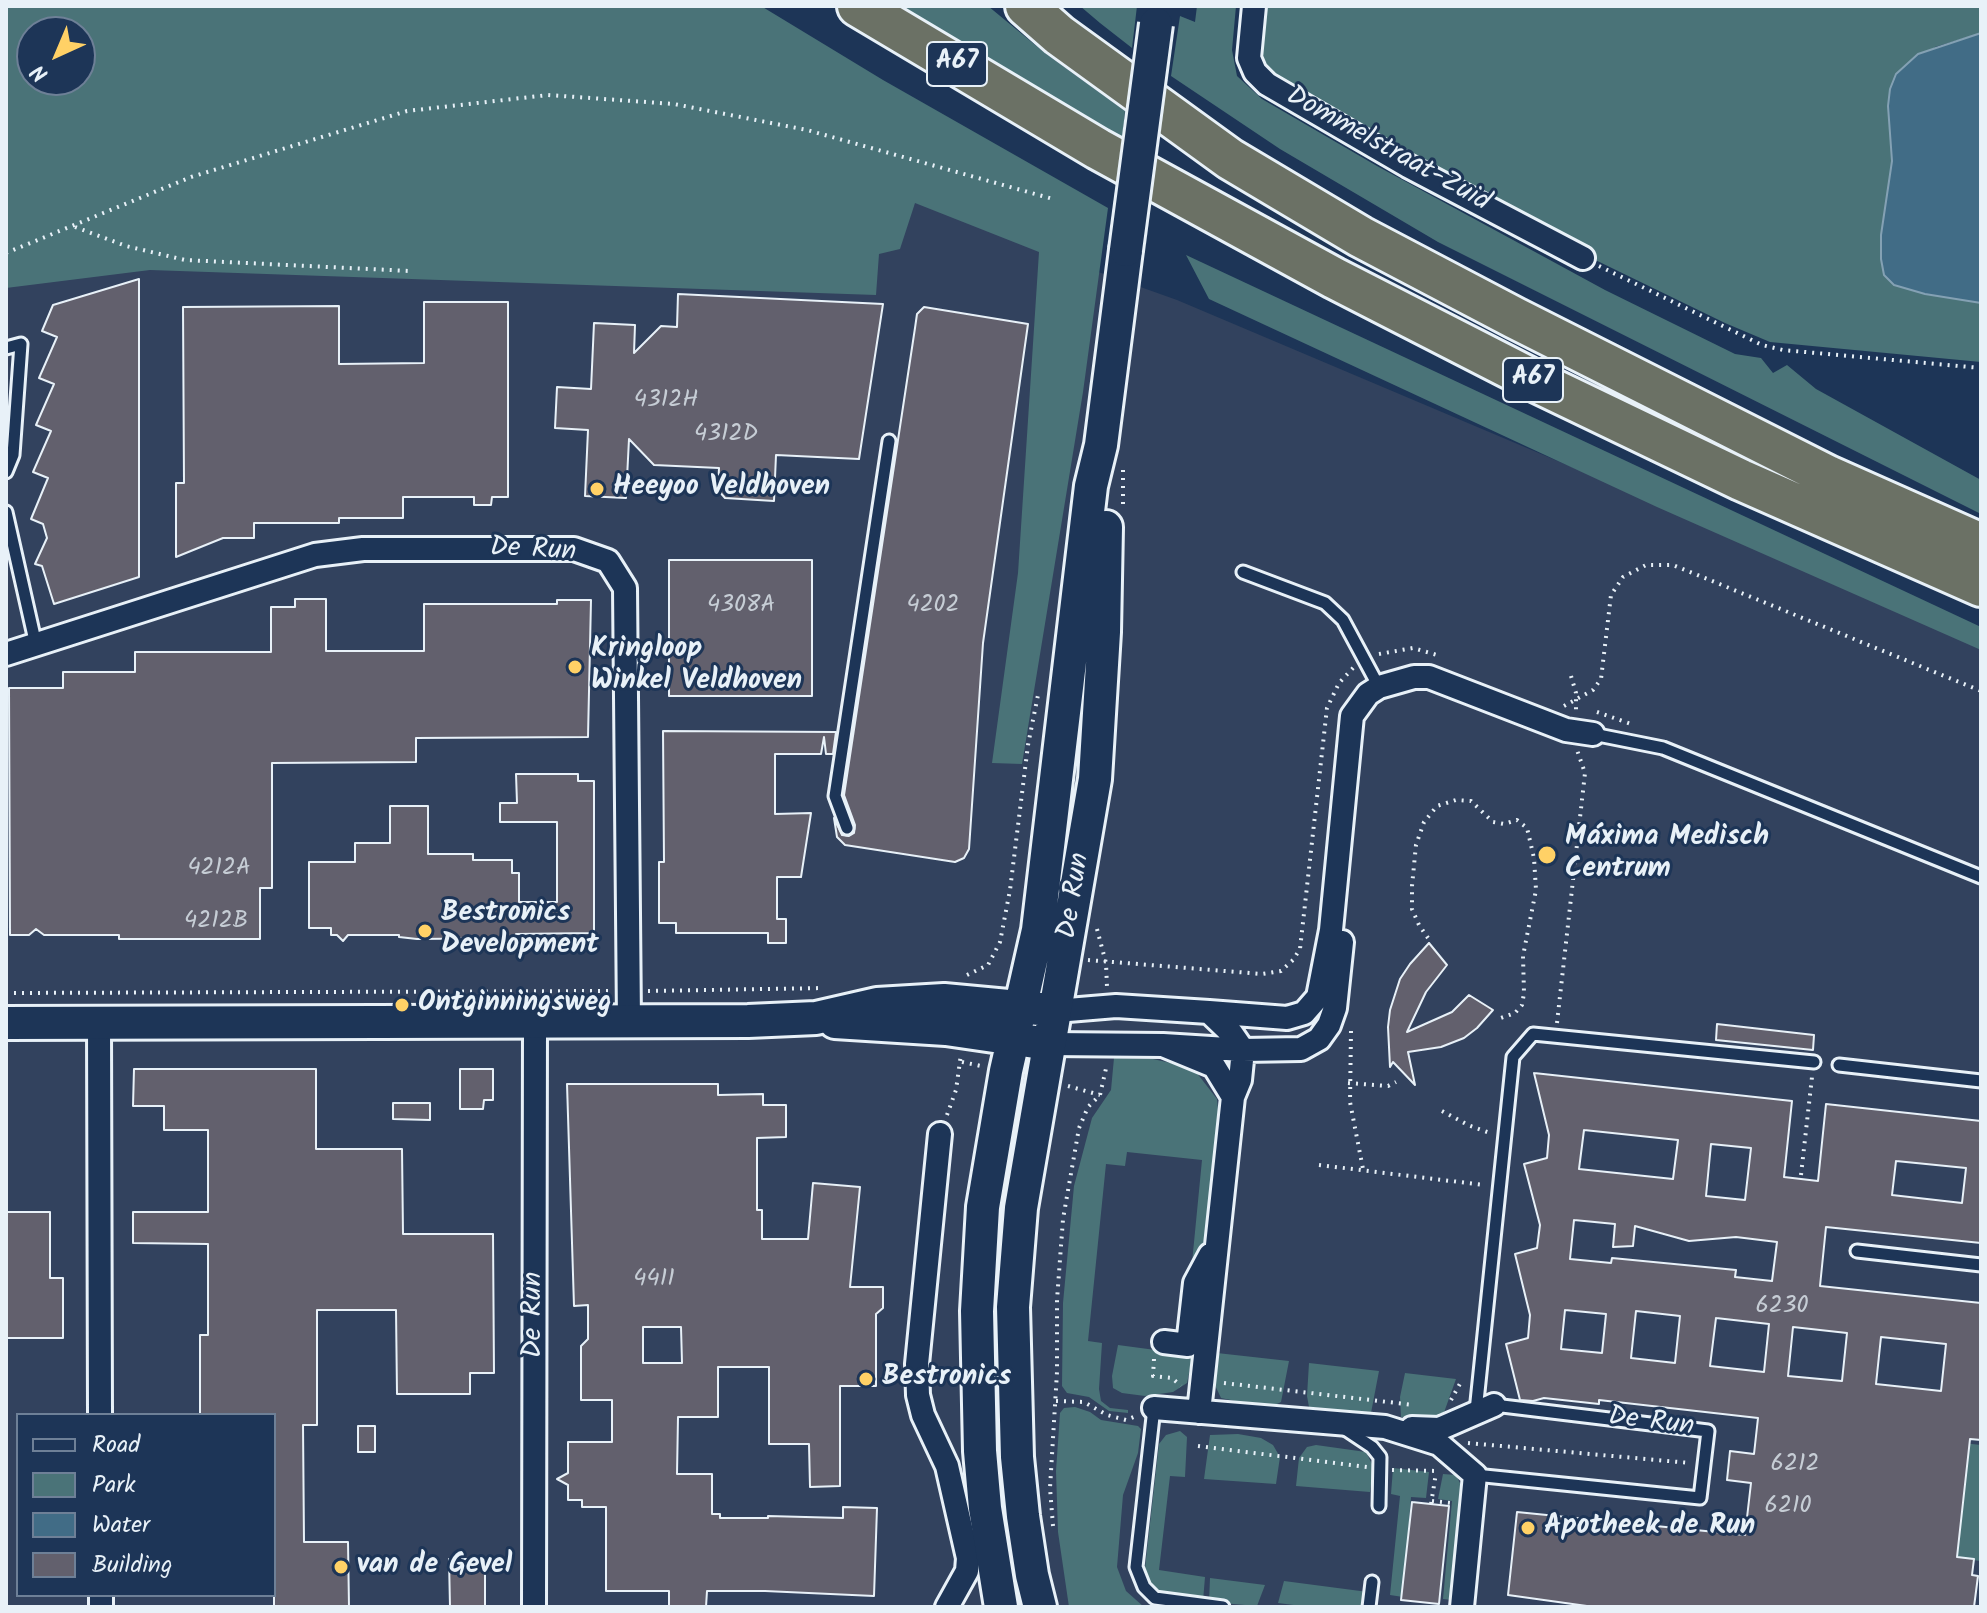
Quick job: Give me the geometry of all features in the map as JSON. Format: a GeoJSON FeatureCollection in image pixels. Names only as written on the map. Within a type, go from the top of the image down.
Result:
{"type":"FeatureCollection","features":[{"type":"Feature","properties":{"kind":"highway","name":"A67"},"geometry":{"type":"LineString","coordinates":[[858,6],[1098,149],[1347,285],[1535,381],[1741,480],[1981,586]]}},
{"type":"Feature","properties":{"kind":"highway","name":"A67"},"geometry":{"type":"LineString","coordinates":[[1026,6],[1059,35],[1230,159],[1361,237],[1828,476],[1981,544]]}},
{"type":"Feature","properties":{"kind":"main road","name":"De Run"},"geometry":{"type":"LineString","coordinates":[[1001,1607],[985,1508],[980,1451],[977,1311],[983,1207],[1038,930],[1091,486],[1101,445],[1157,15]]}},
{"type":"Feature","properties":{"kind":"main road","name":"De Run"},"geometry":{"type":"LineString","coordinates":[[1040,1607],[1032,1575],[1017,1457],[1013,1307],[1021,1208],[1095,779],[1104,632],[1106,514],[1101,445]]}},
{"type":"Feature","properties":{"kind":"main road"},"geometry":{"type":"LineString","coordinates":[[816,1018],[877,1004],[944,1000],[1056,1011]]}},
{"type":"Feature","properties":{"kind":"main road"},"geometry":{"type":"LineString","coordinates":[[6,1023],[535,1023],[628,1006],[946,1029],[1050,1044]]}},
{"type":"Feature","properties":{"kind":"street","name":"Dommelstraat-Zuid"},"geometry":{"type":"LineString","coordinates":[[1254,6],[1249,58],[1255,72],[1267,84],[1408,166],[1583,258]]}},
{"type":"Feature","properties":{"kind":"street","name":"De Run"},"geometry":{"type":"LineString","coordinates":[[6,654],[315,555],[363,549],[574,549],[608,561],[625,588],[628,1006]]}},
{"type":"Feature","properties":{"kind":"street"},"geometry":{"type":"LineString","coordinates":[[1056,1011],[1124,1006],[1287,1018],[1304,1013],[1318,997],[1326,952],[1352,716],[1368,694],[1379,687],[1414,677],[1429,677],[1584,733]]}},
{"type":"Feature","properties":{"kind":"street"},"geometry":{"type":"LineString","coordinates":[[1050,1044],[1301,1049],[1319,1039],[1329,1025],[1335,1008],[1343,931],[1338,857]]}},
{"type":"Feature","properties":{"kind":"street"},"geometry":{"type":"LineString","coordinates":[[1200,1402],[1233,1097],[1240,1080],[1243,1050],[1232,1034],[1209,1012]]}},
{"type":"Feature","properties":{"kind":"street"},"geometry":{"type":"LineString","coordinates":[[99,1023],[100,1413]]}},
{"type":"Feature","properties":{"kind":"street","name":"De Run"},"geometry":{"type":"LineString","coordinates":[[534,1607],[535,1023]]}},
{"type":"Feature","properties":{"kind":"street"},"geometry":{"type":"LineString","coordinates":[[1163,1045],[1214,1066],[1233,1097]]}},
{"type":"Feature","properties":{"kind":"street"},"geometry":{"type":"LineString","coordinates":[[940,1134],[917,1364],[918,1395],[923,1415],[947,1466],[968,1558],[967,1571],[947,1607]]}},
{"type":"Feature","properties":{"kind":"street"},"geometry":{"type":"LineString","coordinates":[[1159,1346],[1188,1345],[1195,1283],[1216,1243]]}},
{"type":"Feature","properties":{"kind":"street"},"geometry":{"type":"LineString","coordinates":[[1154,1408],[1200,1402],[1334,1423],[1439,1429],[1476,1413]]}},
{"type":"Feature","properties":{"kind":"street"},"geometry":{"type":"LineString","coordinates":[[1385,1427],[1461,1449],[1475,1475],[1462,1607]]}},
{"type":"Feature","properties":{"kind":"lane"},"geometry":{"type":"LineString","coordinates":[[6,348],[21,344],[13,455],[6,472]]}},
{"type":"Feature","properties":{"kind":"lane"},"geometry":{"type":"LineString","coordinates":[[847,828],[835,796],[889,441]]}},
{"type":"Feature","properties":{"kind":"lane"},"geometry":{"type":"LineString","coordinates":[[6,512],[36,645]]}},
{"type":"Feature","properties":{"kind":"lane"},"geometry":{"type":"LineString","coordinates":[[1243,572],[1325,603],[1343,620],[1379,687]]}},
{"type":"Feature","properties":{"kind":"lane"},"geometry":{"type":"LineString","coordinates":[[1584,733],[1616,737],[1677,753],[1981,877]]}},
{"type":"Feature","properties":{"kind":"lane"},"geometry":{"type":"LineString","coordinates":[[1476,1413],[1513,1057],[1533,1034],[1814,1062]]}},
{"type":"Feature","properties":{"kind":"lane"},"geometry":{"type":"LineString","coordinates":[[1839,1065],[1981,1081]]}},
{"type":"Feature","properties":{"kind":"lane"},"geometry":{"type":"LineString","coordinates":[[1857,1251],[1981,1265]]}},
{"type":"Feature","properties":{"kind":"lane"},"geometry":{"type":"LineString","coordinates":[[1154,1408],[1136,1567],[1144,1587],[1155,1598],[1223,1607]]}},
{"type":"Feature","properties":{"kind":"lane","name":"De Run"},"geometry":{"type":"LineString","coordinates":[[1475,1475],[1700,1498],[1708,1431],[1476,1413]]}},
{"type":"Feature","properties":{"kind":"lane"},"geometry":{"type":"LineString","coordinates":[[1334,1423],[1372,1447],[1380,1457],[1379,1506]]}},
{"type":"Feature","properties":{"kind":"lane"},"geometry":{"type":"LineString","coordinates":[[1369,1607],[1372,1582]]}},
{"type":"Feature","properties":{"kind":"path"},"geometry":{"type":"LineString","coordinates":[[6,253],[191,177],[407,111],[548,95],[674,104],[807,130],[1053,199]]}},
{"type":"Feature","properties":{"kind":"path"},"geometry":{"type":"LineString","coordinates":[[72,226],[126,246],[185,260],[410,271]]}},
{"type":"Feature","properties":{"kind":"path"},"geometry":{"type":"LineString","coordinates":[[1583,258],[1762,345],[1783,350],[1981,368]]}},
{"type":"Feature","properties":{"kind":"path"},"geometry":{"type":"LineString","coordinates":[[1552,701],[1566,707],[1593,690],[1601,679],[1611,595],[1623,577],[1646,565],[1673,565],[1981,691]]}},
{"type":"Feature","properties":{"kind":"path"},"geometry":{"type":"LineString","coordinates":[[1106,963],[1262,974],[1281,971],[1300,949],[1327,708],[1339,683],[1350,670],[1384,652],[1413,648],[1442,658]]}},
{"type":"Feature","properties":{"kind":"path"},"geometry":{"type":"LineString","coordinates":[[1556,1036],[1585,773],[1575,744],[1584,733],[1571,676]]}},
{"type":"Feature","properties":{"kind":"path"},"geometry":{"type":"LineString","coordinates":[[1428,938],[1412,909],[1412,886],[1416,845],[1424,822],[1437,806],[1456,800],[1471,801],[1493,822],[1504,824],[1517,820],[1527,828],[1534,858],[1536,890],[1523,956],[1524,993],[1522,1005],[1515,1013],[1498,1019]]}},
{"type":"Feature","properties":{"kind":"path"},"geometry":{"type":"LineString","coordinates":[[956,978],[988,965],[1000,942]]}},
{"type":"Feature","properties":{"kind":"path"},"geometry":{"type":"LineString","coordinates":[[1300,949],[1326,952]]}},
{"type":"Feature","properties":{"kind":"path"},"geometry":{"type":"LineString","coordinates":[[6,993],[628,1006],[832,988]]}},
{"type":"Feature","properties":{"kind":"path"},"geometry":{"type":"LineString","coordinates":[[1352,1022],[1348,1083],[1363,1170]]}},
{"type":"Feature","properties":{"kind":"path"},"geometry":{"type":"LineString","coordinates":[[940,1134],[956,1090],[961,1062]]}},
{"type":"Feature","properties":{"kind":"path"},"geometry":{"type":"LineString","coordinates":[[1348,1083],[1388,1086],[1396,1082]]}},
{"type":"Feature","properties":{"kind":"path"},"geometry":{"type":"LineString","coordinates":[[1053,1531],[1050,1488],[1063,1219],[1079,1128],[1088,1107],[1100,1095]]}},
{"type":"Feature","properties":{"kind":"path"},"geometry":{"type":"LineString","coordinates":[[1442,1111],[1490,1133],[1488,1156],[1502,1157]]}},
{"type":"Feature","properties":{"kind":"path"},"geometry":{"type":"LineString","coordinates":[[1319,1165],[1485,1185]]}},
{"type":"Feature","properties":{"kind":"path"},"geometry":{"type":"LineString","coordinates":[[1159,1346],[1153,1376],[1172,1378],[1200,1402],[1223,1383],[1417,1406]]}},
{"type":"Feature","properties":{"kind":"path"},"geometry":{"type":"LineString","coordinates":[[1431,1504],[1436,1473],[1461,1449],[1476,1413],[1446,1409],[1464,1377]]}},
{"type":"Feature","properties":{"kind":"path"},"geometry":{"type":"LineString","coordinates":[[1056,1401],[1084,1402],[1107,1415],[1126,1420],[1154,1408]]}},
{"type":"Feature","properties":{"kind":"path"},"geometry":{"type":"LineString","coordinates":[[1198,1446],[1436,1473]]}},
{"type":"Feature","properties":{"kind":"path"},"geometry":{"type":"LineString","coordinates":[[1461,1449],[1704,1464]]}},
{"type":"Feature","properties":{"kind":"shaded area"},"geometry":{"type":"Polygon","coordinates":[[[890,188],[1045,253],[1177,300],[1981,640],[1981,1607],[6,1607],[6,274],[890,188]]]}},
{"type":"Feature","properties":{"kind":"green space"},"geometry":{"type":"Polygon","coordinates":[[[6,6],[761,6],[883,80],[1108,208],[1083,392],[1022,764],[992,763],[1018,573],[1039,252],[915,203],[900,249],[879,254],[876,295],[150,270],[6,288],[6,6]]]}},
{"type":"Feature","properties":{"kind":"green space"},"geometry":{"type":"Polygon","coordinates":[[[888,6],[988,6],[1045,53],[1125,111],[1122,142],[888,6]]]}},
{"type":"Feature","properties":{"kind":"green space"},"geometry":{"type":"Polygon","coordinates":[[[1080,6],[1137,6],[1132,48],[1100,23],[1080,6]]]}},
{"type":"Feature","properties":{"kind":"green space"},"geometry":{"type":"Polygon","coordinates":[[[1197,6],[1236,6],[1232,50],[1237,76],[1262,99],[1377,166],[1605,290],[1735,354],[1761,358],[1773,373],[1787,365],[1816,389],[1981,480],[1981,514],[1438,242],[1280,149],[1171,76],[1180,16],[1195,22],[1197,6]]]}},
{"type":"Feature","properties":{"kind":"green space"},"geometry":{"type":"Polygon","coordinates":[[[1261,6],[1981,6],[1981,33],[1935,47],[1888,106],[1892,161],[1881,235],[1925,294],[1981,303],[1981,362],[1770,342],[1583,254],[1270,80],[1258,61],[1261,6]]]}},
{"type":"Feature","properties":{"kind":"green space"},"geometry":{"type":"Polygon","coordinates":[[[1186,255],[1981,627],[1981,650],[1657,507],[1209,299],[1186,255]]]}},
{"type":"Feature","properties":{"kind":"green space"},"geometry":{"type":"Polygon","coordinates":[[[1114,1058],[1153,1059],[1193,1068],[1217,1099],[1220,1132],[1206,1236],[1191,1273],[1202,1160],[1127,1152],[1125,1166],[1106,1164],[1088,1341],[1102,1343],[1101,1401],[1110,1408],[1128,1410],[1128,1413],[1109,1411],[1089,1397],[1067,1393],[1062,1386],[1063,1303],[1074,1186],[1092,1118],[1111,1090],[1114,1058]]]}},
{"type":"Feature","properties":{"kind":"green space"},"geometry":{"type":"Polygon","coordinates":[[[1118,1345],[1193,1355],[1187,1383],[1173,1392],[1145,1396],[1122,1393],[1113,1388],[1112,1376],[1118,1345]]]}},
{"type":"Feature","properties":{"kind":"green space"},"geometry":{"type":"Polygon","coordinates":[[[1217,1353],[1289,1361],[1281,1402],[1269,1408],[1221,1398],[1213,1381],[1217,1353]]]}},
{"type":"Feature","properties":{"kind":"green space"},"geometry":{"type":"Polygon","coordinates":[[[1309,1363],[1379,1371],[1371,1413],[1359,1416],[1319,1412],[1309,1407],[1309,1363]]]}},
{"type":"Feature","properties":{"kind":"green space"},"geometry":{"type":"Polygon","coordinates":[[[1405,1373],[1456,1379],[1442,1418],[1401,1417],[1400,1397],[1405,1373]]]}},
{"type":"Feature","properties":{"kind":"green space"},"geometry":{"type":"Polygon","coordinates":[[[1075,1407],[1101,1420],[1141,1429],[1138,1453],[1123,1495],[1117,1567],[1126,1591],[1144,1607],[1069,1607],[1058,1532],[1056,1471],[1060,1413],[1064,1408],[1075,1407]]]}},
{"type":"Feature","properties":{"kind":"green space"},"geometry":{"type":"Polygon","coordinates":[[[1180,1431],[1187,1437],[1185,1477],[1170,1476],[1159,1570],[1205,1577],[1203,1601],[1165,1596],[1152,1587],[1145,1568],[1159,1444],[1166,1435],[1180,1431]]]}},
{"type":"Feature","properties":{"kind":"green space"},"geometry":{"type":"Polygon","coordinates":[[[1238,1434],[1261,1438],[1273,1445],[1280,1457],[1276,1484],[1204,1479],[1210,1435],[1238,1434]]]}},
{"type":"Feature","properties":{"kind":"green space"},"geometry":{"type":"Polygon","coordinates":[[[1954,1442],[1981,1445],[1981,1561],[1784,1539],[1954,1442]]]}},
{"type":"Feature","properties":{"kind":"green space"},"geometry":{"type":"Polygon","coordinates":[[[1316,1445],[1366,1452],[1373,1466],[1370,1492],[1296,1486],[1299,1458],[1307,1447],[1316,1445]]]}},
{"type":"Feature","properties":{"kind":"green space"},"geometry":{"type":"Polygon","coordinates":[[[1393,1468],[1429,1472],[1426,1498],[1411,1497],[1403,1597],[1390,1595],[1400,1496],[1391,1494],[1393,1468]]]}},
{"type":"Feature","properties":{"kind":"green space"},"geometry":{"type":"Polygon","coordinates":[[[1443,1474],[1456,1475],[1462,1487],[1452,1600],[1443,1599],[1452,1501],[1438,1499],[1443,1474]]]}},
{"type":"Feature","properties":{"kind":"green space"},"geometry":{"type":"Polygon","coordinates":[[[1210,1578],[1265,1585],[1257,1606],[1209,1602],[1210,1578]]]}},
{"type":"Feature","properties":{"kind":"green space"},"geometry":{"type":"Polygon","coordinates":[[[1284,1581],[1368,1592],[1366,1607],[1309,1607],[1278,1603],[1284,1581]]]}},
{"type":"Feature","properties":{"kind":"water"},"geometry":{"type":"Polygon","coordinates":[[[1981,33],[1981,303],[1925,294],[1894,285],[1884,275],[1881,235],[1892,161],[1888,106],[1896,74],[1918,54],[1981,33]]]}},
{"type":"Feature","properties":{"kind":"building"},"geometry":{"type":"Polygon","coordinates":[[[139,279],[139,577],[54,604],[42,566],[35,564],[47,538],[43,524],[31,519],[48,478],[33,472],[51,431],[36,425],[54,384],[39,378],[57,337],[42,331],[53,305],[139,279]]]}},
{"type":"Feature","properties":{"kind":"building"},"geometry":{"type":"Polygon","coordinates":[[[678,294],[883,304],[859,459],[776,455],[774,501],[725,498],[718,490],[719,468],[654,465],[629,439],[626,498],[585,496],[588,430],[555,428],[557,387],[591,389],[594,323],[635,325],[634,353],[661,326],[677,327],[678,294]]]}},
{"type":"Feature","properties":{"kind":"building"},"geometry":{"type":"Polygon","coordinates":[[[424,302],[508,302],[508,497],[492,497],[491,505],[474,505],[474,497],[403,497],[403,518],[339,518],[339,523],[254,523],[254,538],[223,538],[176,557],[176,483],[184,483],[183,307],[339,306],[339,364],[424,363],[424,302]]]}},
{"type":"Feature","properties":{"kind":"building"},"geometry":{"type":"Polygon","coordinates":[[[924,307],[1028,324],[983,643],[969,849],[964,858],[955,862],[845,845],[837,837],[834,818],[842,835],[854,833],[855,825],[844,795],[917,314],[924,307]]]}},
{"type":"Feature","properties":{"kind":"building"},"geometry":{"type":"Polygon","coordinates":[[[669,560],[812,560],[812,696],[669,696],[669,560]]]}},
{"type":"Feature","properties":{"kind":"building"},"geometry":{"type":"Polygon","coordinates":[[[295,599],[326,599],[326,651],[424,651],[424,604],[557,604],[557,600],[591,600],[588,737],[416,738],[416,762],[272,763],[272,888],[260,888],[260,939],[119,939],[119,935],[44,935],[36,929],[29,935],[10,935],[9,688],[63,688],[63,672],[135,672],[135,652],[271,652],[271,607],[295,607],[295,599]]]}},
{"type":"Feature","properties":{"kind":"building"},"geometry":{"type":"Polygon","coordinates":[[[663,731],[836,732],[833,754],[826,754],[824,737],[821,754],[775,754],[775,814],[811,813],[801,877],[777,877],[777,919],[786,919],[786,943],[768,943],[768,933],[676,933],[676,923],[659,923],[659,862],[664,862],[663,731]]]}},
{"type":"Feature","properties":{"kind":"building"},"geometry":{"type":"Polygon","coordinates":[[[516,774],[578,774],[578,781],[594,781],[594,933],[417,939],[399,935],[348,935],[343,941],[337,935],[331,935],[331,928],[309,928],[309,862],[355,862],[355,843],[390,843],[390,806],[428,806],[428,854],[473,854],[473,860],[512,860],[512,873],[519,873],[519,902],[557,902],[557,822],[500,822],[500,803],[517,803],[516,774]]]}},
{"type":"Feature","properties":{"kind":"building"},"geometry":{"type":"Polygon","coordinates":[[[1429,943],[1447,965],[1426,992],[1407,1032],[1452,1012],[1469,995],[1493,1010],[1464,1038],[1441,1047],[1408,1052],[1415,1085],[1393,1062],[1390,1067],[1388,1027],[1400,979],[1429,943]]]}},
{"type":"Feature","properties":{"kind":"building"},"geometry":{"type":"Polygon","coordinates":[[[1717,1024],[1814,1035],[1813,1050],[1716,1040],[1717,1024]]]}},
{"type":"Feature","properties":{"kind":"building"},"geometry":{"type":"Polygon","coordinates":[[[134,1069],[316,1069],[316,1149],[402,1149],[403,1234],[493,1234],[494,1373],[470,1373],[470,1394],[397,1394],[396,1310],[317,1310],[317,1425],[303,1425],[304,1542],[348,1542],[349,1607],[274,1607],[276,1413],[200,1413],[200,1335],[208,1335],[208,1244],[133,1243],[133,1212],[208,1212],[208,1130],[164,1130],[164,1106],[133,1106],[134,1069]]]}},
{"type":"Feature","properties":{"kind":"building"},"geometry":{"type":"Polygon","coordinates":[[[460,1069],[493,1069],[493,1100],[484,1100],[483,1109],[460,1109],[460,1069]]]}},
{"type":"Feature","properties":{"kind":"building"},"geometry":{"type":"Polygon","coordinates":[[[1534,1073],[1792,1101],[1784,1177],[1818,1181],[1826,1104],[1981,1121],[1981,1243],[1826,1227],[1820,1286],[1981,1303],[1981,1440],[1970,1439],[1957,1557],[1974,1559],[1972,1575],[1978,1576],[1974,1607],[1594,1607],[1508,1595],[1517,1512],[1745,1535],[1751,1483],[1727,1480],[1730,1451],[1754,1454],[1758,1418],[1599,1400],[1599,1404],[1544,1398],[1520,1400],[1506,1344],[1528,1338],[1530,1315],[1515,1254],[1537,1248],[1540,1225],[1524,1164],[1547,1158],[1549,1135],[1534,1073]],[[1584,1130],[1579,1169],[1673,1179],[1678,1140],[1584,1130]],[[1711,1144],[1706,1196],[1745,1200],[1751,1148],[1711,1144]],[[1896,1161],[1892,1195],[1962,1203],[1966,1168],[1896,1161]],[[1574,1220],[1570,1259],[1611,1263],[1612,1258],[1736,1270],[1735,1277],[1772,1281],[1777,1242],[1736,1237],[1689,1241],[1635,1226],[1633,1246],[1613,1247],[1615,1224],[1574,1220]],[[1565,1310],[1561,1349],[1602,1353],[1606,1314],[1565,1310]],[[1636,1311],[1631,1358],[1675,1363],[1680,1316],[1636,1311]],[[1716,1318],[1710,1366],[1764,1372],[1769,1324],[1716,1318]],[[1793,1327],[1788,1376],[1842,1381],[1847,1333],[1793,1327]],[[1881,1337],[1876,1384],[1941,1391],[1946,1344],[1881,1337]]]}},
{"type":"Feature","properties":{"kind":"building"},"geometry":{"type":"Polygon","coordinates":[[[567,1084],[718,1084],[718,1095],[763,1094],[763,1105],[786,1105],[786,1137],[757,1138],[757,1210],[762,1210],[762,1239],[808,1239],[813,1183],[860,1187],[850,1287],[883,1287],[883,1308],[876,1314],[876,1386],[840,1386],[840,1486],[810,1487],[809,1444],[769,1444],[769,1367],[718,1367],[718,1417],[678,1417],[677,1474],[712,1474],[712,1514],[720,1514],[720,1518],[843,1518],[843,1507],[877,1508],[874,1596],[707,1591],[706,1607],[669,1607],[669,1591],[606,1591],[606,1507],[582,1507],[582,1500],[568,1500],[568,1485],[557,1479],[568,1473],[568,1442],[612,1442],[612,1400],[581,1400],[581,1346],[588,1339],[588,1305],[574,1306],[567,1084]],[[643,1327],[643,1363],[682,1363],[681,1327],[643,1327]]]}},
{"type":"Feature","properties":{"kind":"building"},"geometry":{"type":"Polygon","coordinates":[[[393,1103],[430,1103],[430,1120],[393,1119],[393,1103]]]}},
{"type":"Feature","properties":{"kind":"building"},"geometry":{"type":"Polygon","coordinates":[[[6,1212],[50,1212],[50,1278],[63,1278],[63,1338],[6,1338],[6,1212]]]}},
{"type":"Feature","properties":{"kind":"building"},"geometry":{"type":"Polygon","coordinates":[[[358,1426],[375,1426],[375,1452],[358,1452],[358,1426]]]}},
{"type":"Feature","properties":{"kind":"building"},"geometry":{"type":"Polygon","coordinates":[[[1412,1502],[1449,1506],[1439,1604],[1401,1600],[1412,1502]]]}},
{"type":"Feature","properties":{"kind":"building"},"geometry":{"type":"Polygon","coordinates":[[[449,1559],[485,1559],[485,1607],[450,1607],[449,1559]]]}},
{"type":"Feature","properties":{"kind":"place","name":"Heeyoo Veldhoven"},"geometry":{"type":"Point","coordinates":[597,489]}},
{"type":"Feature","properties":{"kind":"place","name":"Kringloop Winkel Veldhoven"},"geometry":{"type":"Point","coordinates":[575,667]}},
{"type":"Feature","properties":{"kind":"place","name":"Máxima Medisch Centrum"},"geometry":{"type":"Point","coordinates":[1547,855]}},
{"type":"Feature","properties":{"kind":"place","name":"Bestronics Development"},"geometry":{"type":"Point","coordinates":[425,931]}},
{"type":"Feature","properties":{"kind":"place","name":"Ontginningsweg"},"geometry":{"type":"Point","coordinates":[402,1005]}},
{"type":"Feature","properties":{"kind":"place","name":"Bestronics"},"geometry":{"type":"Point","coordinates":[866,1379]}},
{"type":"Feature","properties":{"kind":"place","name":"Apotheek de Run"},"geometry":{"type":"Point","coordinates":[1528,1528]}},
{"type":"Feature","properties":{"kind":"place","name":"van de Gevel"},"geometry":{"type":"Point","coordinates":[341,1567]}}]}
